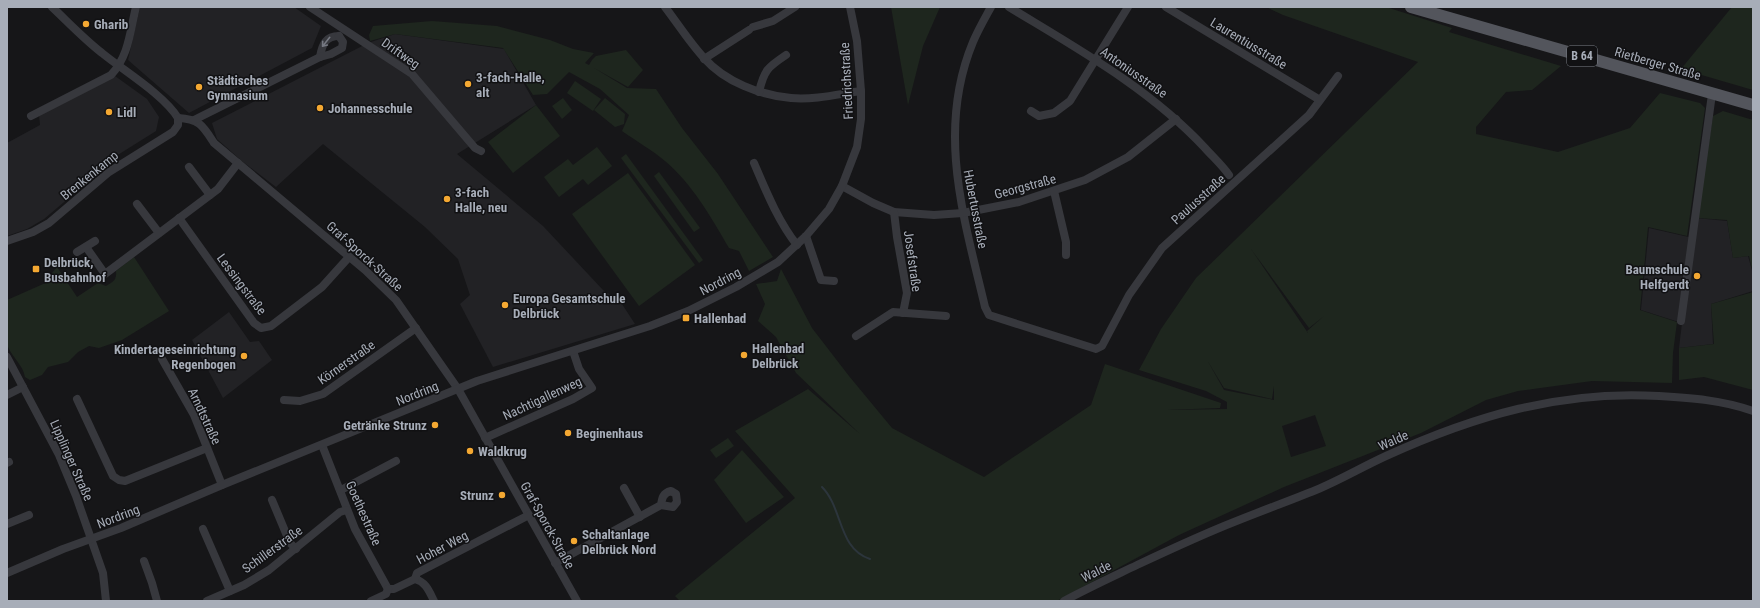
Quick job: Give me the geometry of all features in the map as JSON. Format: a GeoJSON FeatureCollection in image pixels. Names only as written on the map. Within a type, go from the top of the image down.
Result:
{"type":"FeatureCollection","features":[{"type":"Feature","properties":{"kind":"main road","name":"Rietberger Straße"},"geometry":{"type":"LineString","coordinates":[[1412,7],[1753,106]]}},
{"type":"Feature","properties":{"kind":"street"},"geometry":{"type":"LineString","coordinates":[[52,7],[101,52],[167,105],[178,118],[194,120],[320,57],[332,54],[342,48],[343,42],[341,32],[326,39],[321,48],[320,57]]}},
{"type":"Feature","properties":{"kind":"street"},"geometry":{"type":"LineString","coordinates":[[31,116],[111,75],[119,66],[125,53],[136,7]]}},
{"type":"Feature","properties":{"kind":"street","name":"Driftweg"},"geometry":{"type":"LineString","coordinates":[[310,7],[341,32],[412,74],[475,148],[481,151]]}},
{"type":"Feature","properties":{"kind":"street"},"geometry":{"type":"LineString","coordinates":[[665,7],[704,59],[720,72],[759,92],[791,98],[825,97],[862,91]]}},
{"type":"Feature","properties":{"kind":"street"},"geometry":{"type":"LineString","coordinates":[[704,59],[751,29],[773,21],[795,7]]}},
{"type":"Feature","properties":{"kind":"street","name":"Friedrichstraße"},"geometry":{"type":"LineString","coordinates":[[806,236],[829,209],[842,186],[858,147],[862,91],[857,41],[850,7]]}},
{"type":"Feature","properties":{"kind":"street","name":"Hubertusstraße"},"geometry":{"type":"LineString","coordinates":[[991,7],[973,42],[959,87],[954,131],[956,172],[963,212],[985,307],[989,315],[1090,347]]}},
{"type":"Feature","properties":{"kind":"street","name":"Antoniusstraße"},"geometry":{"type":"LineString","coordinates":[[1009,7],[1096,60],[1163,107],[1229,175]]}},
{"type":"Feature","properties":{"kind":"street"},"geometry":{"type":"LineString","coordinates":[[1031,111],[1039,116],[1054,113],[1070,101],[1128,7]]}},
{"type":"Feature","properties":{"kind":"street","name":"Laurentiusstraße"},"geometry":{"type":"LineString","coordinates":[[1166,7],[1320,100]]}},
{"type":"Feature","properties":{"kind":"street"},"geometry":{"type":"LineString","coordinates":[[759,92],[762,77],[770,65],[786,55]]}},
{"type":"Feature","properties":{"kind":"street","name":"Paulusstraße"},"geometry":{"type":"LineString","coordinates":[[1090,347],[1096,349],[1102,346],[1129,295],[1162,248],[1309,115],[1338,76]]}},
{"type":"Feature","properties":{"kind":"street","name":"Rietberger Straße"},"geometry":{"type":"LineString","coordinates":[[1681,321],[1712,94]]}},
{"type":"Feature","properties":{"kind":"street","name":"Brenkenkamp"},"geometry":{"type":"LineString","coordinates":[[7,241],[33,232],[49,223],[109,172],[173,132],[178,125],[178,118]]}},
{"type":"Feature","properties":{"kind":"street","name":"Georgstraße"},"geometry":{"type":"LineString","coordinates":[[842,186],[873,203],[894,212],[934,215],[963,212],[1019,202],[1085,180],[1128,157],[1176,119]]}},
{"type":"Feature","properties":{"kind":"street","name":"Graf-Sporck-Straße"},"geometry":{"type":"LineString","coordinates":[[194,120],[202,125],[214,143],[349,256],[396,300],[458,389],[577,601]]}},
{"type":"Feature","properties":{"kind":"street"},"geometry":{"type":"LineString","coordinates":[[86,247],[105,274],[218,189],[238,163]]}},
{"type":"Feature","properties":{"kind":"street"},"geometry":{"type":"LineString","coordinates":[[754,163],[773,205],[790,236],[797,245],[806,236],[821,280],[834,281]]}},
{"type":"Feature","properties":{"kind":"street"},"geometry":{"type":"LineString","coordinates":[[189,167],[210,195]]}},
{"type":"Feature","properties":{"kind":"street"},"geometry":{"type":"LineString","coordinates":[[1230,187],[1227,181],[1229,175],[1239,178]]}},
{"type":"Feature","properties":{"kind":"street"},"geometry":{"type":"LineString","coordinates":[[1054,191],[1066,242],[1066,255]]}},
{"type":"Feature","properties":{"kind":"street"},"geometry":{"type":"LineString","coordinates":[[137,204],[159,234]]}},
{"type":"Feature","properties":{"kind":"street","name":"Josefstraße"},"geometry":{"type":"LineString","coordinates":[[894,212],[896,236],[907,293],[904,313]]}},
{"type":"Feature","properties":{"kind":"street","name":"Lessingstraße"},"geometry":{"type":"LineString","coordinates":[[179,218],[254,323],[262,328],[271,326],[322,287],[349,256]]}},
{"type":"Feature","properties":{"kind":"street"},"geometry":{"type":"LineString","coordinates":[[78,252],[95,241]]}},
{"type":"Feature","properties":{"kind":"street","name":"Nordring"},"geometry":{"type":"LineString","coordinates":[[7,573],[92,538],[121,528],[477,381],[650,326],[688,312],[778,262],[797,245]]}},
{"type":"Feature","properties":{"kind":"street"},"geometry":{"type":"LineString","coordinates":[[856,336],[893,312],[946,316]]}},
{"type":"Feature","properties":{"kind":"street","name":"Körnerstraße"},"geometry":{"type":"LineString","coordinates":[[284,400],[300,401],[322,394],[416,328]]}},
{"type":"Feature","properties":{"kind":"street","name":"Nachtigallenweg"},"geometry":{"type":"LineString","coordinates":[[485,438],[574,399],[592,388],[579,370],[573,351]]}},
{"type":"Feature","properties":{"kind":"street","name":"Lipplinger Straße"},"geometry":{"type":"LineString","coordinates":[[7,357],[60,455],[92,538],[103,573],[106,601]]}},
{"type":"Feature","properties":{"kind":"street","name":"Arndtstraße"},"geometry":{"type":"LineString","coordinates":[[162,359],[194,415],[222,485]]}},
{"type":"Feature","properties":{"kind":"street"},"geometry":{"type":"LineString","coordinates":[[7,395],[23,387]]}},
{"type":"Feature","properties":{"kind":"street","name":"Walde"},"geometry":{"type":"LineString","coordinates":[[1064,601],[1175,547],[1317,490],[1420,441],[1487,416],[1522,407],[1555,401],[1633,394],[1722,402],[1753,411]]}},
{"type":"Feature","properties":{"kind":"street"},"geometry":{"type":"LineString","coordinates":[[77,399],[113,476],[119,480],[125,481],[208,448]]}},
{"type":"Feature","properties":{"kind":"street","name":"Goethestraße"},"geometry":{"type":"LineString","coordinates":[[322,444],[355,529],[388,588]]}},
{"type":"Feature","properties":{"kind":"street"},"geometry":{"type":"LineString","coordinates":[[341,490],[396,461]]}},
{"type":"Feature","properties":{"kind":"street"},"geometry":{"type":"LineString","coordinates":[[624,488],[640,517]]}},
{"type":"Feature","properties":{"kind":"street"},"geometry":{"type":"LineString","coordinates":[[272,500],[290,543],[296,549]]}},
{"type":"Feature","properties":{"kind":"street"},"geometry":{"type":"LineString","coordinates":[[555,563],[661,505]]}},
{"type":"Feature","properties":{"kind":"street","name":"Schillerstraße"},"geometry":{"type":"LineString","coordinates":[[207,601],[230,592],[269,570],[340,512],[347,510]]}},
{"type":"Feature","properties":{"kind":"street"},"geometry":{"type":"LineString","coordinates":[[7,524],[29,515]]}},
{"type":"Feature","properties":{"kind":"street","name":"Hoher Weg"},"geometry":{"type":"LineString","coordinates":[[371,601],[386,594],[388,588],[394,589],[415,579],[417,574],[529,515]]}},
{"type":"Feature","properties":{"kind":"street"},"geometry":{"type":"LineString","coordinates":[[203,529],[230,592]]}},
{"type":"Feature","properties":{"kind":"street"},"geometry":{"type":"LineString","coordinates":[[144,562],[157,601]]}},
{"type":"Feature","properties":{"kind":"street"},"geometry":{"type":"LineString","coordinates":[[415,579],[422,581],[434,601]]}},
{"type":"Feature","properties":{"kind":"shaded area","name":"Städtisches Gymnasium"},"geometry":{"type":"Polygon","coordinates":[[[140,7],[294,7],[321,26],[312,48],[189,113],[128,60],[140,7]]]}},
{"type":"Feature","properties":{"kind":"shaded area"},"geometry":{"type":"Polygon","coordinates":[[[891,7],[940,7],[923,46],[908,105],[891,7]]]}},
{"type":"Feature","properties":{"kind":"shaded area"},"geometry":{"type":"Polygon","coordinates":[[[1266,7],[1386,7],[1452,28],[1449,32],[1561,66],[1532,90],[1506,92],[1476,127],[1476,134],[1558,152],[1630,128],[1660,93],[1700,103],[1705,108],[1687,236],[1648,227],[1640,310],[1677,322],[1673,353],[1672,383],[1592,381],[1518,391],[1486,400],[1421,433],[1284,487],[1179,535],[1057,601],[680,601],[675,596],[795,498],[735,431],[808,389],[860,434],[796,373],[776,337],[758,321],[765,304],[756,284],[777,281],[781,269],[812,328],[892,428],[984,477],[1091,405],[1105,364],[1221,403],[1220,408],[1167,410],[1227,409],[1227,402],[1206,391],[1139,370],[1161,329],[1196,278],[1418,62],[1283,15],[1266,7]],[[1251,249],[1308,333],[1307,331],[1324,316],[1309,328],[1251,249]],[[1207,360],[1224,390],[1274,400],[1274,386],[1272,399],[1224,388],[1207,360]],[[1315,415],[1282,426],[1291,457],[1326,446],[1315,415]]]}},
{"type":"Feature","properties":{"kind":"shaded area"},"geometry":{"type":"Polygon","coordinates":[[[1732,7],[1753,7],[1753,90],[1681,69],[1732,7]]]}},
{"type":"Feature","properties":{"kind":"shaded area"},"geometry":{"type":"Polygon","coordinates":[[[432,21],[497,26],[550,40],[573,49],[594,53],[585,63],[589,65],[596,56],[626,50],[643,70],[628,87],[594,68],[627,88],[656,89],[682,128],[718,174],[773,257],[749,271],[739,251],[729,248],[693,191],[675,170],[660,157],[622,131],[629,115],[600,89],[569,72],[547,94],[533,95],[503,48],[395,34],[370,41],[369,35],[373,26],[432,21]]]}},
{"type":"Feature","properties":{"kind":"shaded area"},"geometry":{"type":"Polygon","coordinates":[[[395,34],[504,49],[536,105],[457,154],[543,226],[603,290],[620,301],[635,324],[493,367],[460,304],[470,295],[458,259],[425,227],[323,144],[276,187],[243,162],[217,139],[212,123],[368,43],[395,34]]]}},
{"type":"Feature","properties":{"kind":"shaded area"},"geometry":{"type":"Polygon","coordinates":[[[115,76],[147,99],[159,117],[156,131],[81,178],[77,191],[44,219],[27,229],[7,236],[7,143],[40,125],[39,114],[115,76]]]}},
{"type":"Feature","properties":{"kind":"shaded area"},"geometry":{"type":"Polygon","coordinates":[[[575,81],[601,99],[593,111],[567,93],[575,81]]]}},
{"type":"Feature","properties":{"kind":"shaded area"},"geometry":{"type":"Polygon","coordinates":[[[563,98],[572,110],[562,119],[552,106],[563,98]]]}},
{"type":"Feature","properties":{"kind":"shaded area"},"geometry":{"type":"Polygon","coordinates":[[[605,98],[625,114],[624,124],[615,127],[594,110],[605,98]]]}},
{"type":"Feature","properties":{"kind":"shaded area"},"geometry":{"type":"Polygon","coordinates":[[[536,105],[560,136],[513,173],[488,142],[536,105]]]}},
{"type":"Feature","properties":{"kind":"shaded area"},"geometry":{"type":"Polygon","coordinates":[[[1723,111],[1753,120],[1753,273],[1749,256],[1733,258],[1727,220],[1697,218],[1713,116],[1723,111]]]}},
{"type":"Feature","properties":{"kind":"shaded area"},"geometry":{"type":"Polygon","coordinates":[[[597,147],[612,166],[588,185],[583,179],[559,197],[544,177],[568,159],[573,165],[597,147]]]}},
{"type":"Feature","properties":{"kind":"shaded area"},"geometry":{"type":"Polygon","coordinates":[[[626,154],[703,260],[699,263],[621,158],[626,154]]]}},
{"type":"Feature","properties":{"kind":"shaded area"},"geometry":{"type":"Polygon","coordinates":[[[659,172],[700,228],[694,232],[654,176],[659,172]]]}},
{"type":"Feature","properties":{"kind":"shaded area"},"geometry":{"type":"Polygon","coordinates":[[[628,173],[695,265],[639,306],[572,214],[628,173]]]}},
{"type":"Feature","properties":{"kind":"shaded area"},"geometry":{"type":"Polygon","coordinates":[[[1696,218],[1727,221],[1733,258],[1748,256],[1753,274],[1753,291],[1711,304],[1713,344],[1679,348],[1682,323],[1641,310],[1649,228],[1693,238],[1696,218]]]}},
{"type":"Feature","properties":{"kind":"shaded area"},"geometry":{"type":"Polygon","coordinates":[[[134,257],[169,311],[122,340],[99,348],[89,346],[78,352],[68,362],[48,367],[42,375],[30,380],[25,377],[7,343],[7,300],[50,281],[52,273],[57,267],[77,297],[98,283],[106,286],[111,283],[115,279],[116,271],[134,257]]]}},
{"type":"Feature","properties":{"kind":"shaded area"},"geometry":{"type":"Polygon","coordinates":[[[1753,292],[1753,390],[1704,377],[1679,380],[1679,348],[1714,344],[1711,304],[1753,292]]]}},
{"type":"Feature","properties":{"kind":"shaded area"},"geometry":{"type":"Polygon","coordinates":[[[229,312],[250,342],[259,341],[272,360],[223,398],[192,340],[229,312]]]}},
{"type":"Feature","properties":{"kind":"shaded area"},"geometry":{"type":"Polygon","coordinates":[[[728,438],[734,446],[716,458],[710,450],[728,438]]]}},
{"type":"Feature","properties":{"kind":"shaded area"},"geometry":{"type":"Polygon","coordinates":[[[742,450],[784,497],[746,523],[714,480],[742,450]]]}},
{"type":"Feature","properties":{"kind":"waterway"},"geometry":{"type":"LineString","coordinates":[[822,487],[834,506],[846,537],[860,554],[870,559]]}},
{"type":"Feature","properties":{"kind":"place","name":"Gharib"},"geometry":{"type":"Point","coordinates":[86,24]}},
{"type":"Feature","properties":{"kind":"place","name":"3-fach-Halle, alt"},"geometry":{"type":"Point","coordinates":[468,84]}},
{"type":"Feature","properties":{"kind":"place","name":"Städtisches Gymnasium"},"geometry":{"type":"Point","coordinates":[199,87]}},
{"type":"Feature","properties":{"kind":"place","name":"Johannesschule"},"geometry":{"type":"Point","coordinates":[320,108]}},
{"type":"Feature","properties":{"kind":"place","name":"Lidl"},"geometry":{"type":"Point","coordinates":[109,112]}},
{"type":"Feature","properties":{"kind":"place","name":"3-fach Halle, neu"},"geometry":{"type":"Point","coordinates":[447,199]}},
{"type":"Feature","properties":{"kind":"place","name":"Delbrück, Busbahnhof"},"geometry":{"type":"Point","coordinates":[36,269]}},
{"type":"Feature","properties":{"kind":"place","name":"Baumschule Helfgerdt"},"geometry":{"type":"Point","coordinates":[1697,276]}},
{"type":"Feature","properties":{"kind":"place","name":"Europa Gesamtschule Delbrück"},"geometry":{"type":"Point","coordinates":[505,305]}},
{"type":"Feature","properties":{"kind":"place","name":"Hallenbad"},"geometry":{"type":"Point","coordinates":[686,318]}},
{"type":"Feature","properties":{"kind":"place","name":"Hallenbad Delbrück"},"geometry":{"type":"Point","coordinates":[744,355]}},
{"type":"Feature","properties":{"kind":"place","name":"Kindertageseinrichtung Regenbogen"},"geometry":{"type":"Point","coordinates":[244,356]}},
{"type":"Feature","properties":{"kind":"place","name":"Getränke Strunz"},"geometry":{"type":"Point","coordinates":[435,425]}},
{"type":"Feature","properties":{"kind":"place","name":"Beginenhaus"},"geometry":{"type":"Point","coordinates":[568,433]}},
{"type":"Feature","properties":{"kind":"place","name":"Waldkrug"},"geometry":{"type":"Point","coordinates":[470,451]}},
{"type":"Feature","properties":{"kind":"place","name":"Strunz"},"geometry":{"type":"Point","coordinates":[502,495]}},
{"type":"Feature","properties":{"kind":"place","name":"Schaltanlage Delbrück Nord"},"geometry":{"type":"Point","coordinates":[574,541]}}]}
